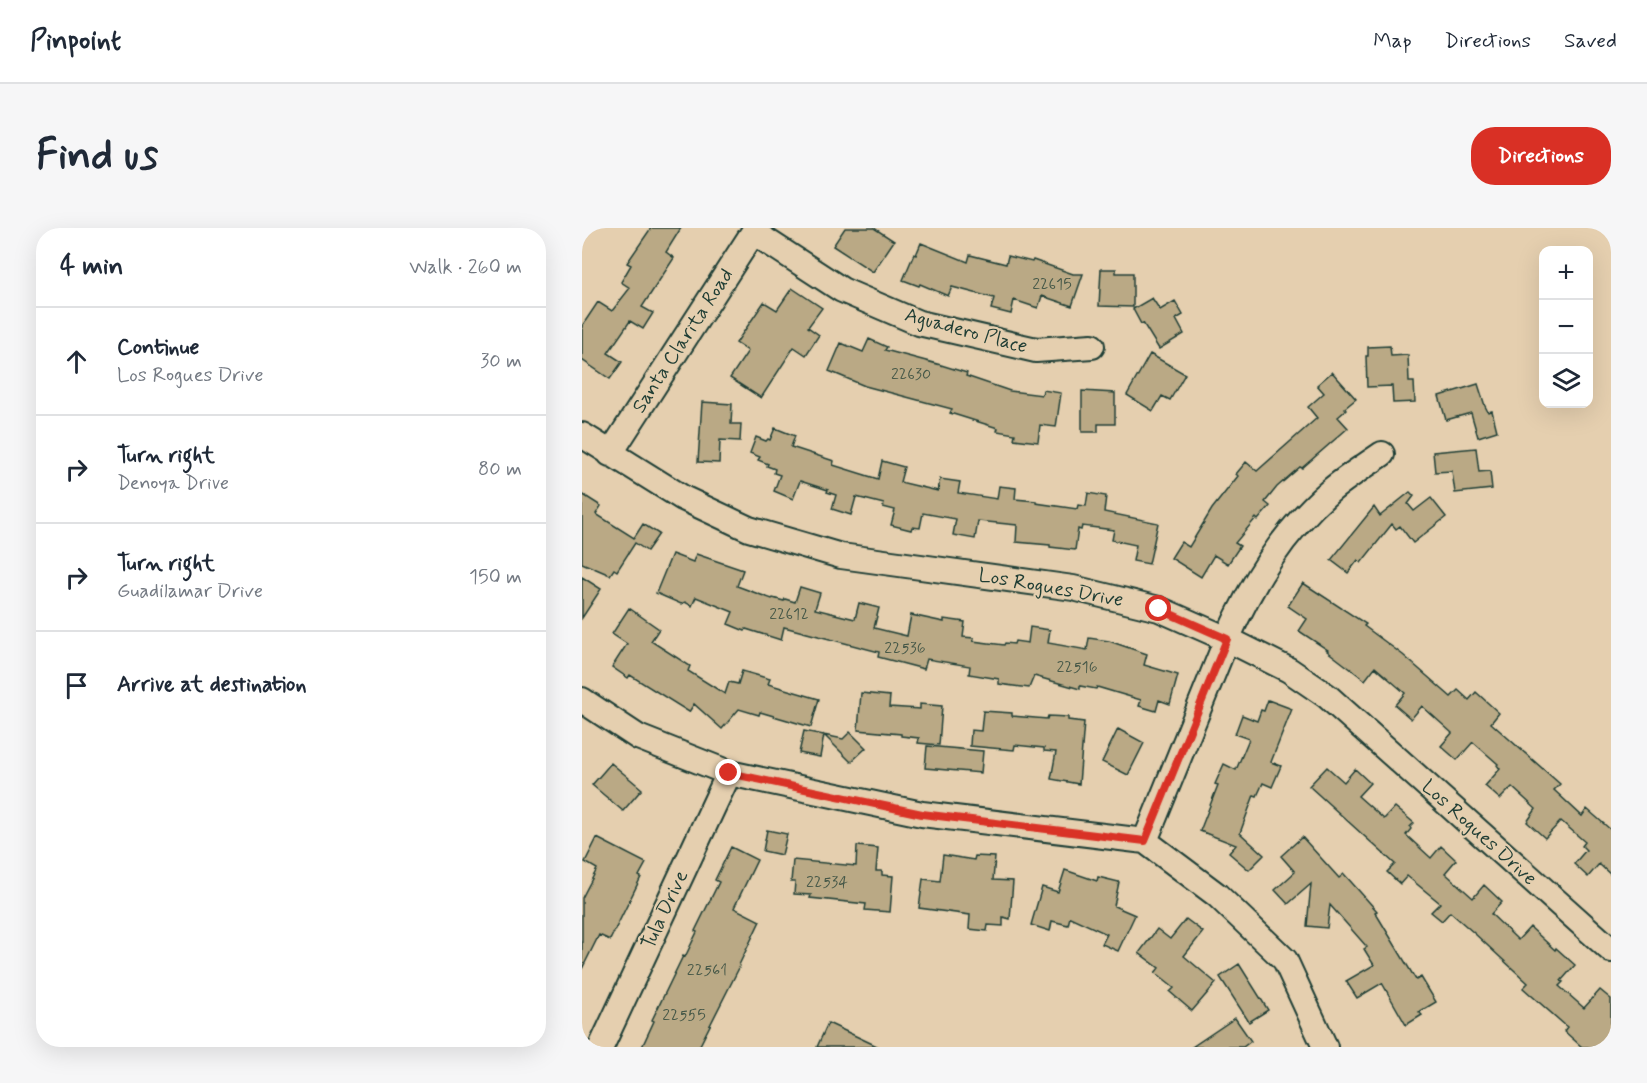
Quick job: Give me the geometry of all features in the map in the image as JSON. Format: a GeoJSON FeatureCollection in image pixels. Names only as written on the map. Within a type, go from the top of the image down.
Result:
{"type":"FeatureCollection","features":[{"type":"Feature","properties":{"kind":"street","name":"Aguadero Place"},"geometry":{"type":"LineString","coordinates":[[754,230],[842,290],[919,323],[1036,350],[1092,346]]}},
{"type":"Feature","properties":{"kind":"street","name":"Santa Clarita Road"},"geometry":{"type":"LineString","coordinates":[[610,454],[754,230]]}},
{"type":"Feature","properties":{"kind":"street","name":"Los Rogues Drive"},"geometry":{"type":"LineString","coordinates":[[582,435],[683,498],[749,529],[841,556],[1073,588],[1159,609],[1289,670],[1327,696],[1611,950]]}},
{"type":"Feature","properties":{"kind":"street"},"geometry":{"type":"LineString","coordinates":[[1145,841],[1227,639],[1265,565],[1296,524],[1330,491],[1382,454]]}},
{"type":"Feature","properties":{"kind":"street"},"geometry":{"type":"LineString","coordinates":[[582,700],[638,737],[729,773],[922,814],[1145,841],[1217,895],[1285,960],[1325,1047]]}},
{"type":"Feature","properties":{"kind":"street","name":"Tula Drive"},"geometry":{"type":"LineString","coordinates":[[601,1047],[729,773]]}},
{"type":"Feature","properties":{"kind":"building"},"geometry":{"type":"Polygon","coordinates":[[[651,228],[681,228],[666,252],[674,258],[642,307],[653,313],[643,329],[630,321],[608,353],[622,362],[610,379],[582,360],[582,326],[598,302],[612,311],[630,288],[621,282],[631,265],[627,263],[651,228]]]}},
{"type":"Feature","properties":{"kind":"building"},"geometry":{"type":"Polygon","coordinates":[[[845,228],[874,228],[894,241],[873,272],[833,246],[845,228]]]}},
{"type":"Feature","properties":{"kind":"building"},"geometry":{"type":"Polygon","coordinates":[[[921,243],[968,262],[970,255],[1006,264],[1008,256],[1032,262],[1033,260],[1073,274],[1083,274],[1072,306],[1042,296],[1038,308],[1014,300],[1011,314],[991,309],[994,298],[952,287],[948,296],[920,284],[919,286],[903,280],[921,243]]]}},
{"type":"Feature","properties":{"kind":"building"},"geometry":{"type":"Polygon","coordinates":[[[1101,269],[1116,269],[1116,273],[1133,273],[1133,307],[1099,306],[1101,269]]]}},
{"type":"Feature","properties":{"kind":"building"},"geometry":{"type":"Polygon","coordinates":[[[792,288],[822,308],[808,327],[819,335],[806,355],[794,347],[761,398],[730,378],[748,351],[736,343],[764,302],[777,310],[792,288]]]}},
{"type":"Feature","properties":{"kind":"building"},"geometry":{"type":"Polygon","coordinates":[[[1152,298],[1160,310],[1175,301],[1183,315],[1176,319],[1184,334],[1159,349],[1133,309],[1152,298]]]}},
{"type":"Feature","properties":{"kind":"building"},"geometry":{"type":"Polygon","coordinates":[[[869,339],[887,347],[885,350],[967,373],[966,376],[1010,391],[1042,395],[1043,390],[1061,393],[1056,427],[1040,425],[1038,442],[1014,439],[1015,434],[997,431],[998,428],[950,413],[952,409],[865,386],[829,371],[841,343],[863,352],[869,339]]]}},
{"type":"Feature","properties":{"kind":"building"},"geometry":{"type":"Polygon","coordinates":[[[1390,346],[1391,356],[1408,355],[1409,382],[1414,382],[1415,402],[1393,403],[1392,386],[1367,387],[1368,347],[1390,346]]]}},
{"type":"Feature","properties":{"kind":"building"},"geometry":{"type":"Polygon","coordinates":[[[1150,354],[1185,374],[1170,400],[1162,396],[1153,411],[1127,395],[1150,354]]]}},
{"type":"Feature","properties":{"kind":"building"},"geometry":{"type":"Polygon","coordinates":[[[1332,372],[1356,399],[1338,417],[1348,428],[1277,487],[1265,502],[1270,506],[1258,520],[1256,518],[1235,543],[1240,546],[1228,564],[1214,555],[1201,577],[1171,558],[1181,542],[1189,547],[1212,509],[1246,462],[1257,471],[1317,418],[1308,407],[1324,393],[1317,385],[1332,372]]]}},
{"type":"Feature","properties":{"kind":"building"},"geometry":{"type":"Polygon","coordinates":[[[1478,384],[1488,412],[1492,411],[1497,431],[1478,437],[1471,413],[1446,420],[1439,396],[1478,384]]]}},
{"type":"Feature","properties":{"kind":"building"},"geometry":{"type":"Polygon","coordinates":[[[1082,391],[1115,393],[1115,424],[1098,424],[1098,432],[1082,432],[1082,391]]]}},
{"type":"Feature","properties":{"kind":"building"},"geometry":{"type":"Polygon","coordinates":[[[702,402],[732,404],[731,424],[741,424],[740,441],[720,440],[719,463],[698,462],[702,402]]]}},
{"type":"Feature","properties":{"kind":"building"},"geometry":{"type":"Polygon","coordinates":[[[775,428],[795,436],[791,447],[834,461],[833,465],[878,479],[882,461],[904,467],[900,482],[938,491],[940,479],[960,482],[958,493],[997,499],[999,486],[1016,488],[1015,499],[1077,509],[1078,505],[1086,506],[1088,493],[1106,496],[1104,512],[1158,523],[1149,564],[1133,561],[1136,545],[1112,540],[1114,530],[1082,526],[1081,530],[1078,529],[1075,550],[1016,542],[1017,525],[978,521],[975,539],[953,535],[956,519],[923,513],[920,528],[912,527],[911,530],[891,525],[895,510],[883,507],[884,504],[856,497],[851,515],[832,509],[836,495],[800,481],[793,499],[774,491],[780,475],[774,473],[775,469],[767,466],[768,464],[758,460],[760,457],[750,453],[756,437],[766,441],[770,440],[775,428]]]}},
{"type":"Feature","properties":{"kind":"building"},"geometry":{"type":"Polygon","coordinates":[[[1476,448],[1479,472],[1490,471],[1492,489],[1455,493],[1452,471],[1435,472],[1433,452],[1476,448]]]}},
{"type":"Feature","properties":{"kind":"building"},"geometry":{"type":"Polygon","coordinates":[[[1410,492],[1414,496],[1408,504],[1414,511],[1431,498],[1446,517],[1413,543],[1400,526],[1396,529],[1392,524],[1361,563],[1358,560],[1348,573],[1331,560],[1374,507],[1380,516],[1410,492]]]}},
{"type":"Feature","properties":{"kind":"building"},"geometry":{"type":"Polygon","coordinates":[[[582,494],[601,506],[596,514],[634,538],[643,524],[659,534],[647,551],[635,543],[617,571],[614,569],[610,575],[582,563],[582,494]]]}},
{"type":"Feature","properties":{"kind":"building"},"geometry":{"type":"Polygon","coordinates":[[[672,554],[693,562],[696,554],[743,570],[737,586],[772,599],[795,602],[800,587],[820,593],[815,609],[855,619],[859,603],[879,608],[874,628],[907,636],[911,615],[944,622],[944,619],[965,622],[963,637],[974,638],[973,641],[1004,645],[1005,643],[1014,644],[1015,641],[1028,643],[1030,627],[1050,630],[1048,643],[1087,650],[1089,638],[1109,641],[1147,654],[1144,665],[1178,675],[1170,704],[1159,700],[1156,711],[1139,706],[1141,700],[1097,687],[1096,689],[1080,686],[1080,689],[1034,676],[1029,688],[999,684],[999,679],[969,674],[970,666],[927,659],[924,669],[878,657],[879,652],[784,627],[781,640],[728,624],[733,612],[696,597],[692,606],[685,602],[681,604],[656,593],[672,554]]]}},
{"type":"Feature","properties":{"kind":"building"},"geometry":{"type":"Polygon","coordinates":[[[582,577],[601,589],[582,618],[582,577]]]}},
{"type":"Feature","properties":{"kind":"building"},"geometry":{"type":"Polygon","coordinates":[[[1303,583],[1366,624],[1364,626],[1403,655],[1451,697],[1458,690],[1469,700],[1476,692],[1499,713],[1491,723],[1560,784],[1554,790],[1582,816],[1587,809],[1611,830],[1611,875],[1599,864],[1588,877],[1574,864],[1586,850],[1582,846],[1585,842],[1561,821],[1545,838],[1527,822],[1536,809],[1512,787],[1500,799],[1485,786],[1500,769],[1498,764],[1473,742],[1457,760],[1441,746],[1452,733],[1422,706],[1411,719],[1395,705],[1405,693],[1375,667],[1365,680],[1328,650],[1299,631],[1307,619],[1288,606],[1303,583]]]}},
{"type":"Feature","properties":{"kind":"building"},"geometry":{"type":"Polygon","coordinates":[[[629,608],[659,629],[651,641],[690,666],[688,671],[725,694],[729,682],[738,684],[742,671],[770,679],[768,684],[819,699],[811,727],[760,712],[759,715],[739,709],[722,729],[694,704],[689,712],[630,675],[628,678],[612,667],[627,644],[612,634],[629,608]]]}},
{"type":"Feature","properties":{"kind":"building"},"geometry":{"type":"Polygon","coordinates":[[[861,693],[890,696],[889,707],[920,709],[920,704],[942,706],[939,745],[918,743],[919,738],[901,736],[901,734],[858,730],[861,693]]]}},
{"type":"Feature","properties":{"kind":"building"},"geometry":{"type":"Polygon","coordinates":[[[1268,700],[1292,709],[1271,762],[1281,766],[1272,787],[1263,783],[1257,796],[1254,795],[1240,833],[1264,855],[1249,870],[1229,853],[1236,845],[1200,831],[1224,764],[1236,770],[1249,739],[1235,734],[1242,715],[1257,721],[1268,700]]]}},
{"type":"Feature","properties":{"kind":"building"},"geometry":{"type":"Polygon","coordinates":[[[983,711],[1047,719],[1048,716],[1068,717],[1068,720],[1084,722],[1079,784],[1051,779],[1056,752],[1044,751],[1044,748],[1015,745],[1014,750],[970,746],[971,730],[981,731],[983,711]]]}},
{"type":"Feature","properties":{"kind":"building"},"geometry":{"type":"Polygon","coordinates":[[[1118,729],[1144,743],[1128,775],[1102,762],[1118,729]]]}},
{"type":"Feature","properties":{"kind":"building"},"geometry":{"type":"Polygon","coordinates":[[[804,731],[824,735],[820,757],[799,753],[804,731]]]}},
{"type":"Feature","properties":{"kind":"building"},"geometry":{"type":"Polygon","coordinates":[[[850,732],[866,748],[851,762],[824,735],[843,739],[850,732]]]}},
{"type":"Feature","properties":{"kind":"building"},"geometry":{"type":"Polygon","coordinates":[[[927,746],[983,751],[981,773],[925,768],[927,746]]]}},
{"type":"Feature","properties":{"kind":"building"},"geometry":{"type":"Polygon","coordinates":[[[611,763],[642,789],[623,811],[592,785],[611,763]]]}},
{"type":"Feature","properties":{"kind":"building"},"geometry":{"type":"Polygon","coordinates":[[[1327,767],[1344,782],[1355,769],[1370,783],[1358,796],[1384,819],[1395,807],[1414,823],[1406,835],[1431,858],[1441,846],[1456,860],[1445,873],[1473,898],[1484,885],[1502,902],[1491,914],[1518,940],[1530,927],[1575,965],[1559,986],[1584,1008],[1600,990],[1611,999],[1611,1047],[1582,1047],[1564,1031],[1567,1027],[1523,988],[1528,983],[1474,933],[1450,912],[1442,921],[1431,912],[1440,903],[1407,876],[1400,884],[1387,872],[1395,864],[1309,786],[1327,767]]]}},
{"type":"Feature","properties":{"kind":"building"},"geometry":{"type":"Polygon","coordinates":[[[767,830],[787,834],[782,855],[763,851],[767,830]]]}},
{"type":"Feature","properties":{"kind":"building"},"geometry":{"type":"Polygon","coordinates":[[[1302,837],[1339,878],[1344,874],[1377,911],[1375,912],[1416,980],[1421,977],[1436,1002],[1419,1012],[1422,1015],[1406,1025],[1382,983],[1357,998],[1346,981],[1374,965],[1364,949],[1367,947],[1330,905],[1327,928],[1307,926],[1311,884],[1288,904],[1275,890],[1295,872],[1281,856],[1302,837]]]}},
{"type":"Feature","properties":{"kind":"building"},"geometry":{"type":"Polygon","coordinates":[[[597,838],[646,863],[610,940],[599,935],[582,969],[582,898],[597,869],[585,862],[597,838]]]}},
{"type":"Feature","properties":{"kind":"building"},"geometry":{"type":"Polygon","coordinates":[[[857,846],[878,848],[876,871],[882,871],[882,875],[893,876],[890,912],[865,910],[866,904],[794,894],[795,882],[791,882],[793,860],[856,866],[857,846]]]}},
{"type":"Feature","properties":{"kind":"building"},"geometry":{"type":"Polygon","coordinates":[[[731,847],[757,860],[734,908],[760,921],[740,966],[699,1047],[642,1047],[654,1021],[652,1020],[697,932],[695,931],[719,882],[715,880],[731,847]]]}},
{"type":"Feature","properties":{"kind":"building"},"geometry":{"type":"Polygon","coordinates":[[[943,855],[974,860],[975,856],[995,857],[993,880],[1013,881],[1010,919],[1003,917],[1003,926],[988,925],[987,931],[969,929],[970,915],[919,908],[923,879],[940,881],[943,855]]]}},
{"type":"Feature","properties":{"kind":"building"},"geometry":{"type":"Polygon","coordinates":[[[1065,870],[1097,881],[1098,877],[1119,882],[1114,906],[1135,915],[1118,951],[1102,944],[1107,934],[1070,917],[1068,925],[1052,921],[1050,931],[1031,925],[1042,887],[1058,892],[1065,870]]]}},
{"type":"Feature","properties":{"kind":"building"},"geometry":{"type":"Polygon","coordinates":[[[1186,919],[1203,932],[1184,956],[1216,983],[1192,1011],[1170,992],[1174,988],[1155,973],[1159,968],[1139,953],[1157,929],[1170,939],[1186,919]]]}},
{"type":"Feature","properties":{"kind":"building"},"geometry":{"type":"Polygon","coordinates":[[[1239,964],[1268,1010],[1249,1022],[1220,977],[1239,964]]]}},
{"type":"Feature","properties":{"kind":"building"},"geometry":{"type":"Polygon","coordinates":[[[1235,1018],[1251,1041],[1243,1047],[1192,1047],[1235,1018]]]}},
{"type":"Feature","properties":{"kind":"building"},"geometry":{"type":"Polygon","coordinates":[[[828,1023],[879,1047],[817,1047],[828,1023]]]}},
{"type":"Feature","properties":{"kind":"route"},"geometry":{"type":"LineString","coordinates":[[729,773],[922,814],[1145,841],[1227,639],[1159,609]]}}]}
